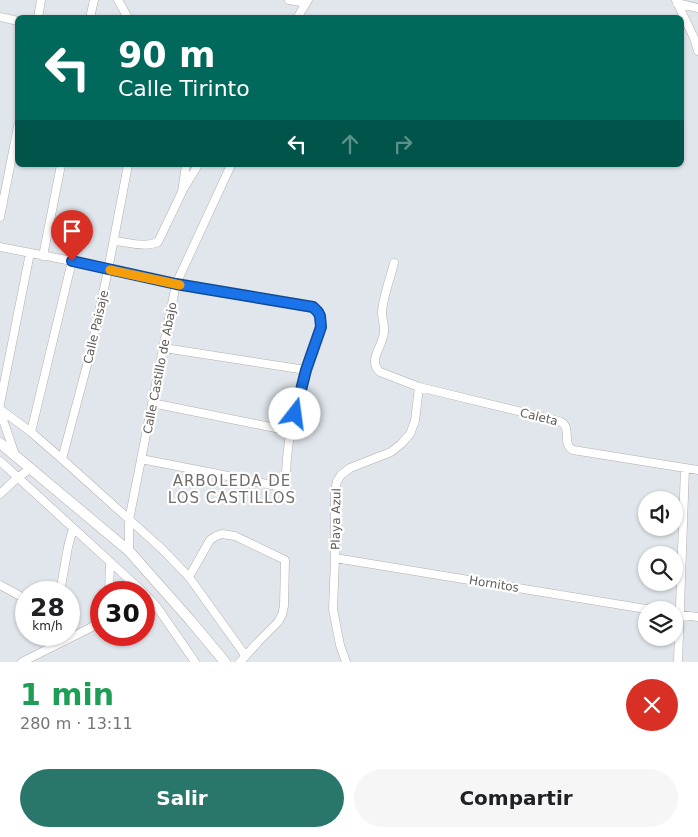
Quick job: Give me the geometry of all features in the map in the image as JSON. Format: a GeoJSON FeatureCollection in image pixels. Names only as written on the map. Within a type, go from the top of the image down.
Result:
{"type":"FeatureCollection","features":[{"type":"Feature","properties":{"kind":"main road"},"geometry":{"type":"LineString","coordinates":[[0,443],[129,551],[224,662]]}},
{"type":"Feature","properties":{"kind":"street"},"geometry":{"type":"LineString","coordinates":[[38,15],[41,0]]}},
{"type":"Feature","properties":{"kind":"street"},"geometry":{"type":"LineString","coordinates":[[91,15],[94,0]]}},
{"type":"Feature","properties":{"kind":"street"},"geometry":{"type":"LineString","coordinates":[[118,0],[126,15]]}},
{"type":"Feature","properties":{"kind":"street"},"geometry":{"type":"LineString","coordinates":[[289,0],[307,2],[299,15]]}},
{"type":"Feature","properties":{"kind":"street"},"geometry":{"type":"LineString","coordinates":[[677,1],[697,6]]}},
{"type":"Feature","properties":{"kind":"street"},"geometry":{"type":"LineString","coordinates":[[677,1],[683,15]]}},
{"type":"Feature","properties":{"kind":"street"},"geometry":{"type":"LineString","coordinates":[[684,16],[698,51]]}},
{"type":"Feature","properties":{"kind":"street"},"geometry":{"type":"LineString","coordinates":[[0,17],[15,20]]}},
{"type":"Feature","properties":{"kind":"street"},"geometry":{"type":"LineString","coordinates":[[0,218],[15,141]]}},
{"type":"Feature","properties":{"kind":"street"},"geometry":{"type":"LineString","coordinates":[[43,256],[61,167]]}},
{"type":"Feature","properties":{"kind":"street","name":"Calle Paisaje"},"geometry":{"type":"LineString","coordinates":[[62,459],[91,350],[128,167]]}},
{"type":"Feature","properties":{"kind":"street"},"geometry":{"type":"LineString","coordinates":[[181,195],[186,167]]}},
{"type":"Feature","properties":{"kind":"street"},"geometry":{"type":"LineString","coordinates":[[114,241],[148,245],[158,242],[197,167]]}},
{"type":"Feature","properties":{"kind":"street","name":"Calle Castillo de Abajo"},"geometry":{"type":"LineString","coordinates":[[129,551],[129,520],[176,284],[230,167]]}},
{"type":"Feature","properties":{"kind":"street"},"geometry":{"type":"LineString","coordinates":[[0,247],[176,284],[313,307],[318,312],[321,327],[306,370],[290,431],[286,488],[141,460]]}},
{"type":"Feature","properties":{"kind":"street"},"geometry":{"type":"LineString","coordinates":[[0,404],[30,253]]}},
{"type":"Feature","properties":{"kind":"street"},"geometry":{"type":"LineString","coordinates":[[31,432],[72,261]]}},
{"type":"Feature","properties":{"kind":"street","name":"Caleta"},"geometry":{"type":"LineString","coordinates":[[394,263],[382,312],[383,338],[374,363],[380,372],[419,388],[564,423],[568,447],[573,450],[698,470]]}},
{"type":"Feature","properties":{"kind":"street"},"geometry":{"type":"LineString","coordinates":[[164,348],[306,370]]}},
{"type":"Feature","properties":{"kind":"street","name":"Playa Azul"},"geometry":{"type":"LineString","coordinates":[[346,662],[340,645],[333,609],[335,492],[337,481],[350,468],[391,452],[410,434],[415,421],[419,388]]}},
{"type":"Feature","properties":{"kind":"street"},"geometry":{"type":"LineString","coordinates":[[152,403],[290,431]]}},
{"type":"Feature","properties":{"kind":"street"},"geometry":{"type":"LineString","coordinates":[[0,410],[31,432],[162,549],[189,577],[242,659],[278,622],[282,614],[284,606],[284,560],[235,536],[222,534],[210,540],[189,577]]}},
{"type":"Feature","properties":{"kind":"street"},"geometry":{"type":"LineString","coordinates":[[0,410],[16,456]]}},
{"type":"Feature","properties":{"kind":"street"},"geometry":{"type":"LineString","coordinates":[[0,461],[130,581]]}},
{"type":"Feature","properties":{"kind":"street"},"geometry":{"type":"LineString","coordinates":[[678,601],[685,468]]}},
{"type":"Feature","properties":{"kind":"street"},"geometry":{"type":"LineString","coordinates":[[0,494],[30,469]]}},
{"type":"Feature","properties":{"kind":"street"},"geometry":{"type":"LineString","coordinates":[[62,581],[73,528]]}},
{"type":"Feature","properties":{"kind":"street","name":"Hornitos"},"geometry":{"type":"LineString","coordinates":[[335,558],[638,608]]}},
{"type":"Feature","properties":{"kind":"street"},"geometry":{"type":"LineString","coordinates":[[110,563],[110,581]]}},
{"type":"Feature","properties":{"kind":"street"},"geometry":{"type":"LineString","coordinates":[[0,585],[15,593]]}},
{"type":"Feature","properties":{"kind":"street"},"geometry":{"type":"LineString","coordinates":[[155,605],[195,662]]}},
{"type":"Feature","properties":{"kind":"street"},"geometry":{"type":"LineString","coordinates":[[683,615],[698,617]]}},
{"type":"Feature","properties":{"kind":"street"},"geometry":{"type":"LineString","coordinates":[[22,662],[47,646]]}},
{"type":"Feature","properties":{"kind":"street"},"geometry":{"type":"LineString","coordinates":[[678,646],[678,662]]}},
{"type":"Feature","properties":{"kind":"slow traffic"},"geometry":{"type":"LineString","coordinates":[[110,270],[180,285]]}},
{"type":"Feature","properties":{"kind":"district","name":"ARBOLEDA DE LOS CASTILLOS"},"geometry":{"type":"Point","coordinates":[232,490]}},
{"type":"Feature","properties":{"kind":"route"},"geometry":{"type":"LineString","coordinates":[[72,261],[176,284],[313,307],[320,316],[321,327],[306,370],[295,414]]}}]}
